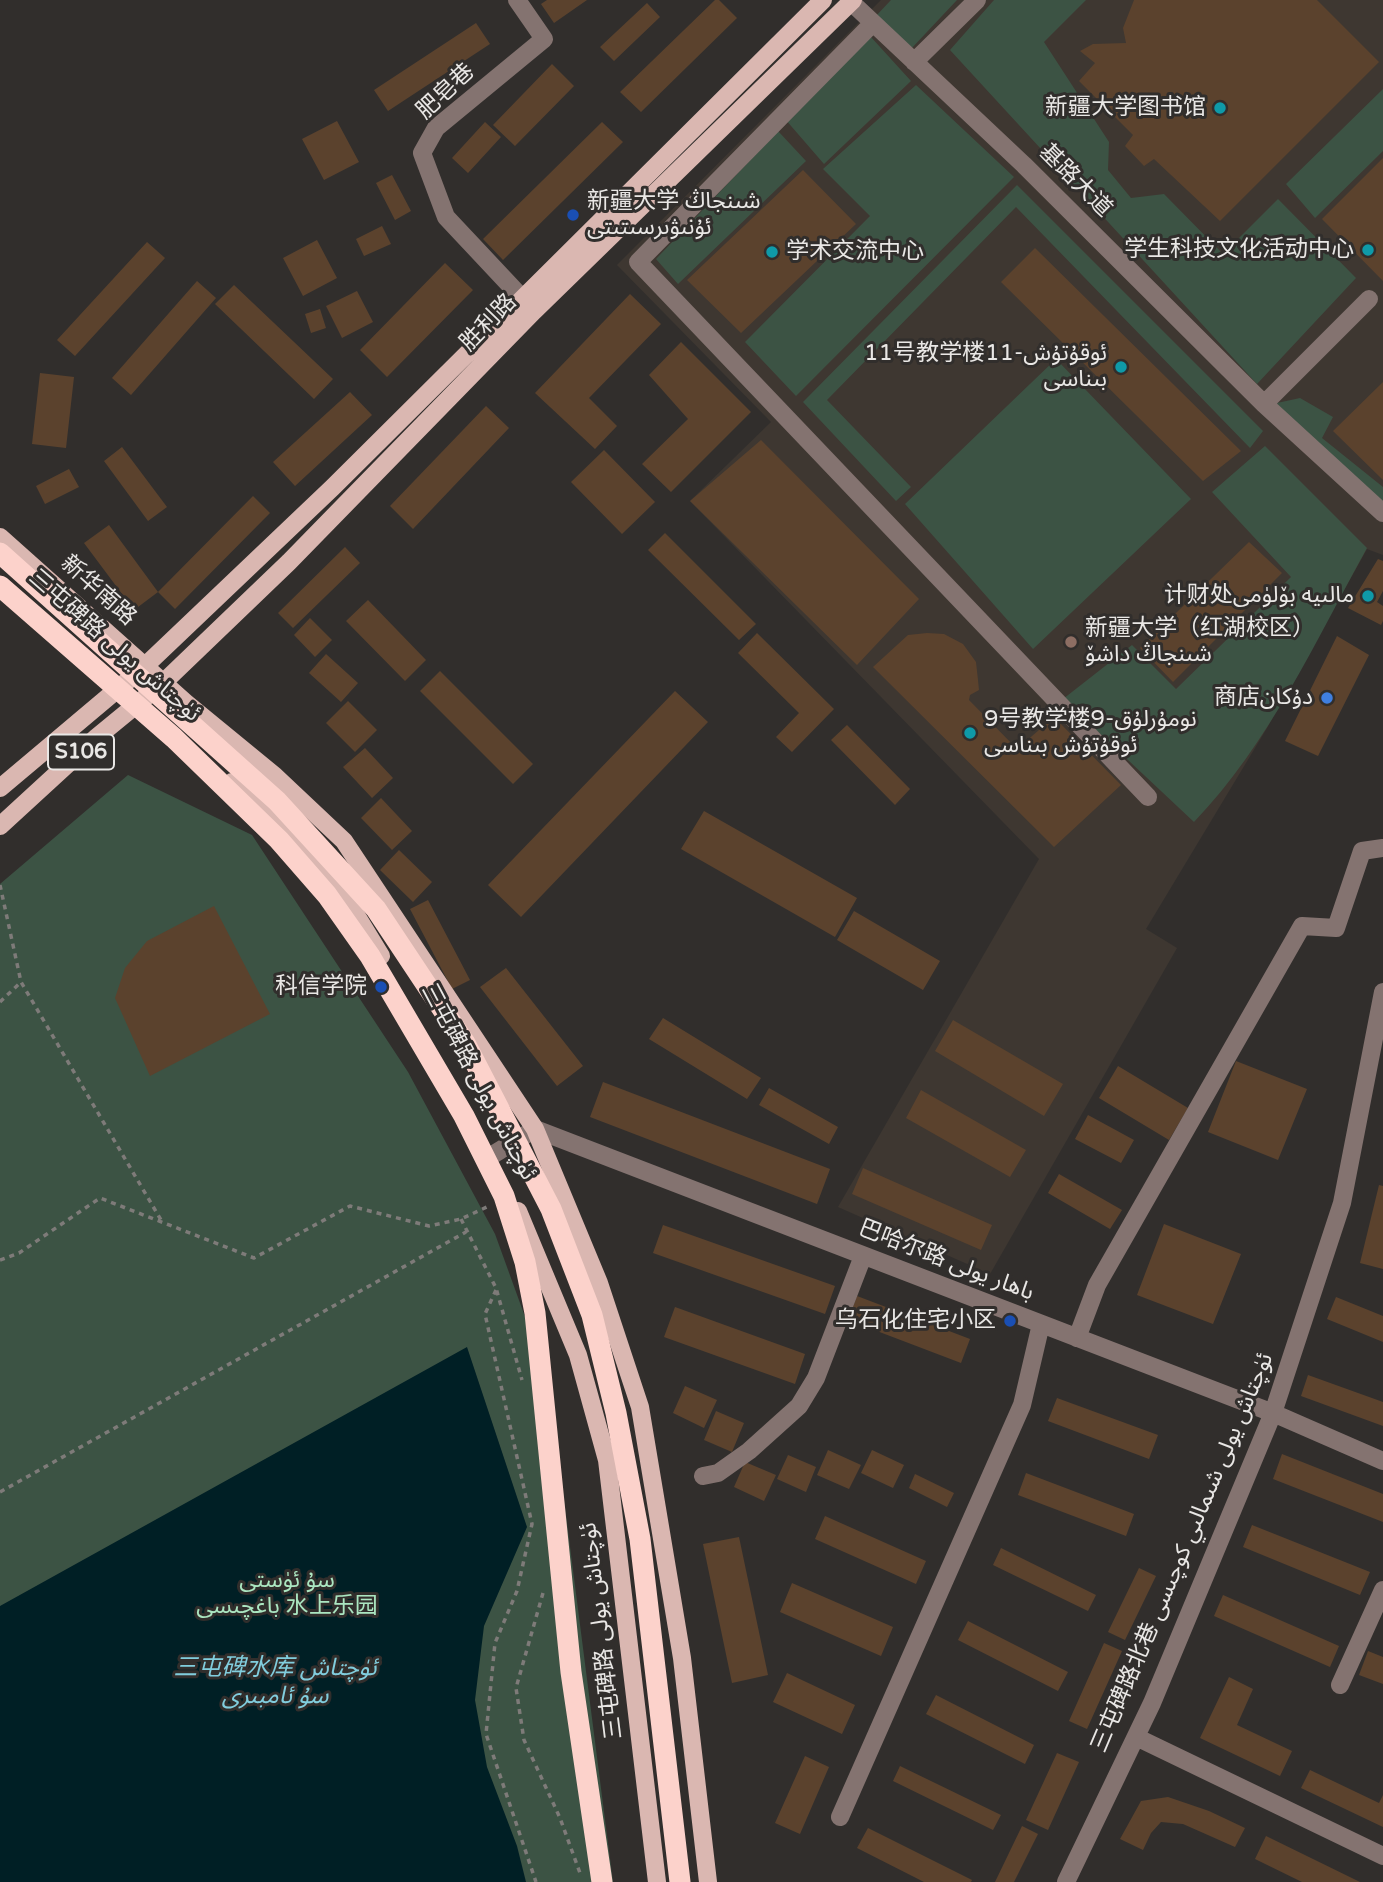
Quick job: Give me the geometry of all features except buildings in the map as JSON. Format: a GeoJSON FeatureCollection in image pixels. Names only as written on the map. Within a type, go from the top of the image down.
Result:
{"type":"FeatureCollection","features":[{"type":"Feature","properties":{"kind":"highway"},"geometry":{"type":"LineString","coordinates":[[0,553],[277,802],[376,909],[465,1043],[551,1209],[592,1315],[617,1413],[640,1539],[680,1882]]}},
{"type":"Feature","properties":{"kind":"highway"},"geometry":{"type":"LineString","coordinates":[[0,586],[174,738],[279,840],[327,895],[370,956],[464,1116],[504,1196],[525,1262],[535,1313],[547,1411],[571,1672],[602,1882]]}},
{"type":"Feature","properties":{"kind":"main road","name":"胜利路"},"geometry":{"type":"LineString","coordinates":[[0,788],[145,666],[332,488],[823,0]]}},
{"type":"Feature","properties":{"kind":"main road","name":"胜利路"},"geometry":{"type":"LineString","coordinates":[[164,682],[289,562],[534,311],[852,1]]}},
{"type":"Feature","properties":{"kind":"main road","name":"新华南路"},"geometry":{"type":"LineString","coordinates":[[0,537],[164,682]]}},
{"type":"Feature","properties":{"kind":"main road","name":"三屯碑路 ئۈچتاش يولى"},"geometry":{"type":"LineString","coordinates":[[0,579],[143,701],[328,869],[393,976],[494,1154],[578,1355],[607,1460],[657,1882]]}},
{"type":"Feature","properties":{"kind":"main road","name":"S106"},"geometry":{"type":"LineString","coordinates":[[0,825],[97,737],[164,682]]}},
{"type":"Feature","properties":{"kind":"main road","name":"三屯碑路 ئۈچتاش يولى"},"geometry":{"type":"LineString","coordinates":[[164,682],[275,776],[344,841],[535,1129],[599,1283],[640,1407],[682,1658],[708,1882]]}},
{"type":"Feature","properties":{"kind":"street","name":"肥皂巷"},"geometry":{"type":"LineString","coordinates":[[517,0],[544,39],[436,128],[422,153],[446,217],[522,298]]}},
{"type":"Feature","properties":{"kind":"street"},"geometry":{"type":"LineString","coordinates":[[914,62],[977,0]]}},
{"type":"Feature","properties":{"kind":"street","name":"基路大道"},"geometry":{"type":"LineString","coordinates":[[852,1],[1024,164],[1264,404],[1383,513]]}},
{"type":"Feature","properties":{"kind":"street"},"geometry":{"type":"LineString","coordinates":[[873,23],[638,262],[1148,797]]}},
{"type":"Feature","properties":{"kind":"street"},"geometry":{"type":"LineString","coordinates":[[1264,404],[1368,299]]}},
{"type":"Feature","properties":{"kind":"street"},"geometry":{"type":"LineString","coordinates":[[1077,1338],[1097,1285],[1301,926],[1336,928],[1362,851],[1383,848]]}},
{"type":"Feature","properties":{"kind":"street","name":"三屯碑路北巷 ئۈچتاش يولى شىمالىي كوچىسى"},"geometry":{"type":"LineString","coordinates":[[1066,1882],[1152,1703],[1273,1413],[1342,1203],[1383,992]]}},
{"type":"Feature","properties":{"kind":"street"},"geometry":{"type":"LineString","coordinates":[[494,1154],[535,1129]]}},
{"type":"Feature","properties":{"kind":"street","name":"巴哈尔路 باھار يولى"},"geometry":{"type":"LineString","coordinates":[[535,1129],[1273,1413],[1383,1461]]}},
{"type":"Feature","properties":{"kind":"street"},"geometry":{"type":"LineString","coordinates":[[703,1476],[718,1473],[749,1451],[799,1406],[816,1378],[863,1256]]}},
{"type":"Feature","properties":{"kind":"street"},"geometry":{"type":"LineString","coordinates":[[840,1817],[1022,1405],[1041,1324]]}},
{"type":"Feature","properties":{"kind":"street"},"geometry":{"type":"LineString","coordinates":[[1340,1685],[1383,1590]]}},
{"type":"Feature","properties":{"kind":"street"},"geometry":{"type":"LineString","coordinates":[[1136,1737],[1383,1856]]}},
{"type":"Feature","properties":{"kind":"path"},"geometry":{"type":"LineString","coordinates":[[0,885],[21,982],[162,1222]]}},
{"type":"Feature","properties":{"kind":"path"},"geometry":{"type":"LineString","coordinates":[[0,1002],[21,982]]}},
{"type":"Feature","properties":{"kind":"path"},"geometry":{"type":"LineString","coordinates":[[0,1260],[19,1253],[100,1198],[254,1258],[350,1206],[429,1226],[461,1219],[489,1206]]}},
{"type":"Feature","properties":{"kind":"path"},"geometry":{"type":"LineString","coordinates":[[461,1219],[496,1288],[522,1382]]}},
{"type":"Feature","properties":{"kind":"path"},"geometry":{"type":"LineString","coordinates":[[0,1492],[466,1232]]}},
{"type":"Feature","properties":{"kind":"path"},"geometry":{"type":"LineString","coordinates":[[496,1288],[485,1314],[532,1524],[517,1591],[495,1643],[486,1734],[536,1882]]}},
{"type":"Feature","properties":{"kind":"path"},"geometry":{"type":"LineString","coordinates":[[544,1589],[516,1689],[524,1740],[560,1818],[583,1882]]}},
{"type":"Feature","properties":{"kind":"shaded area","name":"新疆大学（红湖校区） شىنجاڭ داشۆ"},"geometry":{"type":"Polygon","coordinates":[[[881,0],[1383,0],[1383,555],[1367,549],[1267,728],[1146,929],[1177,948],[990,1274],[838,1207],[1039,859],[690,501],[771,422],[617,265],[881,0]]]}},
{"type":"Feature","properties":{"kind":"green space"},"geometry":{"type":"Polygon","coordinates":[[[891,0],[957,0],[910,50],[875,17],[891,0]]]}},
{"type":"Feature","properties":{"kind":"green space"},"geometry":{"type":"Polygon","coordinates":[[[994,0],[1086,0],[1044,42],[1109,142],[1108,170],[1131,198],[1164,194],[1223,254],[1278,199],[1356,278],[1257,384],[950,50],[994,0]]]}},
{"type":"Feature","properties":{"kind":"green space"},"geometry":{"type":"Polygon","coordinates":[[[870,36],[911,81],[824,164],[785,119],[870,36]]]}},
{"type":"Feature","properties":{"kind":"green space"},"geometry":{"type":"Polygon","coordinates":[[[916,85],[1014,177],[796,396],[745,342],[870,216],[823,169],[916,85]]]}},
{"type":"Feature","properties":{"kind":"green space"},"geometry":{"type":"Polygon","coordinates":[[[1383,89],[1383,151],[1315,218],[1286,184],[1383,89]]]}},
{"type":"Feature","properties":{"kind":"green space"},"geometry":{"type":"Polygon","coordinates":[[[778,131],[806,161],[678,284],[656,259],[778,131]]]}},
{"type":"Feature","properties":{"kind":"green space"},"geometry":{"type":"Polygon","coordinates":[[[1017,185],[1263,431],[1250,448],[1016,207],[827,400],[911,487],[896,501],[803,402],[1017,185]]]}},
{"type":"Feature","properties":{"kind":"green space"},"geometry":{"type":"Polygon","coordinates":[[[1056,359],[1191,499],[1033,649],[905,504],[1056,359]]]}},
{"type":"Feature","properties":{"kind":"green space"},"geometry":{"type":"Polygon","coordinates":[[[1300,398],[1333,417],[1322,438],[1383,487],[1383,508],[1290,424],[1277,403],[1300,398]]]}},
{"type":"Feature","properties":{"kind":"green space"},"geometry":{"type":"Polygon","coordinates":[[[1265,446],[1367,548],[1268,726],[1221,792],[1194,822],[1063,699],[1132,645],[1176,689],[1291,577],[1212,492],[1265,446]]]}},
{"type":"Feature","properties":{"kind":"green space","name":"سۇ ئۈستى باغچىسى 水上乐园"},"geometry":{"type":"Polygon","coordinates":[[[128,775],[252,835],[408,1072],[495,1234],[549,1383],[613,1882],[0,1882],[0,884],[128,775]]]}},
{"type":"Feature","properties":{"kind":"water","name":"三屯碑水库 ئۈچتاش سۇ ئامبىرى"},"geometry":{"type":"Polygon","coordinates":[[[467,1347],[527,1527],[484,1626],[475,1700],[487,1767],[517,1846],[526,1882],[0,1882],[0,1606],[467,1347]]]}},
{"type":"Feature","properties":{"kind":"place","name":"新疆大学图书馆"},"geometry":{"type":"Point","coordinates":[1220,108]}},
{"type":"Feature","properties":{"kind":"place","name":"新疆大学 شىنجاڭ ئۇنىۋىرسىتىتى"},"geometry":{"type":"Point","coordinates":[573,215]}},
{"type":"Feature","properties":{"kind":"place","name":"学生科技文化活动中心"},"geometry":{"type":"Point","coordinates":[1368,250]}},
{"type":"Feature","properties":{"kind":"place","name":"学术交流中心"},"geometry":{"type":"Point","coordinates":[772,252]}},
{"type":"Feature","properties":{"kind":"place","name":"11号教学楼11-ئوقۇتۇش بىناسى"},"geometry":{"type":"Point","coordinates":[1121,367]}},
{"type":"Feature","properties":{"kind":"place","name":"计财处مالىيە بۆلۈمى"},"geometry":{"type":"Point","coordinates":[1368,596]}},
{"type":"Feature","properties":{"kind":"place","name":"新疆大学（红湖校区） شىنجاڭ داشۆ"},"geometry":{"type":"Point","coordinates":[1071,642]}},
{"type":"Feature","properties":{"kind":"place","name":"商店دۇكان"},"geometry":{"type":"Point","coordinates":[1327,698]}},
{"type":"Feature","properties":{"kind":"place","name":"9号教学楼9-نومۇرلۇق ئوقۇتۇش بىناسى"},"geometry":{"type":"Point","coordinates":[970,733]}},
{"type":"Feature","properties":{"kind":"place","name":"科信学院"},"geometry":{"type":"Point","coordinates":[381,987]}},
{"type":"Feature","properties":{"kind":"place","name":"乌石化住宅小区"},"geometry":{"type":"Point","coordinates":[1010,1321]}}]}
